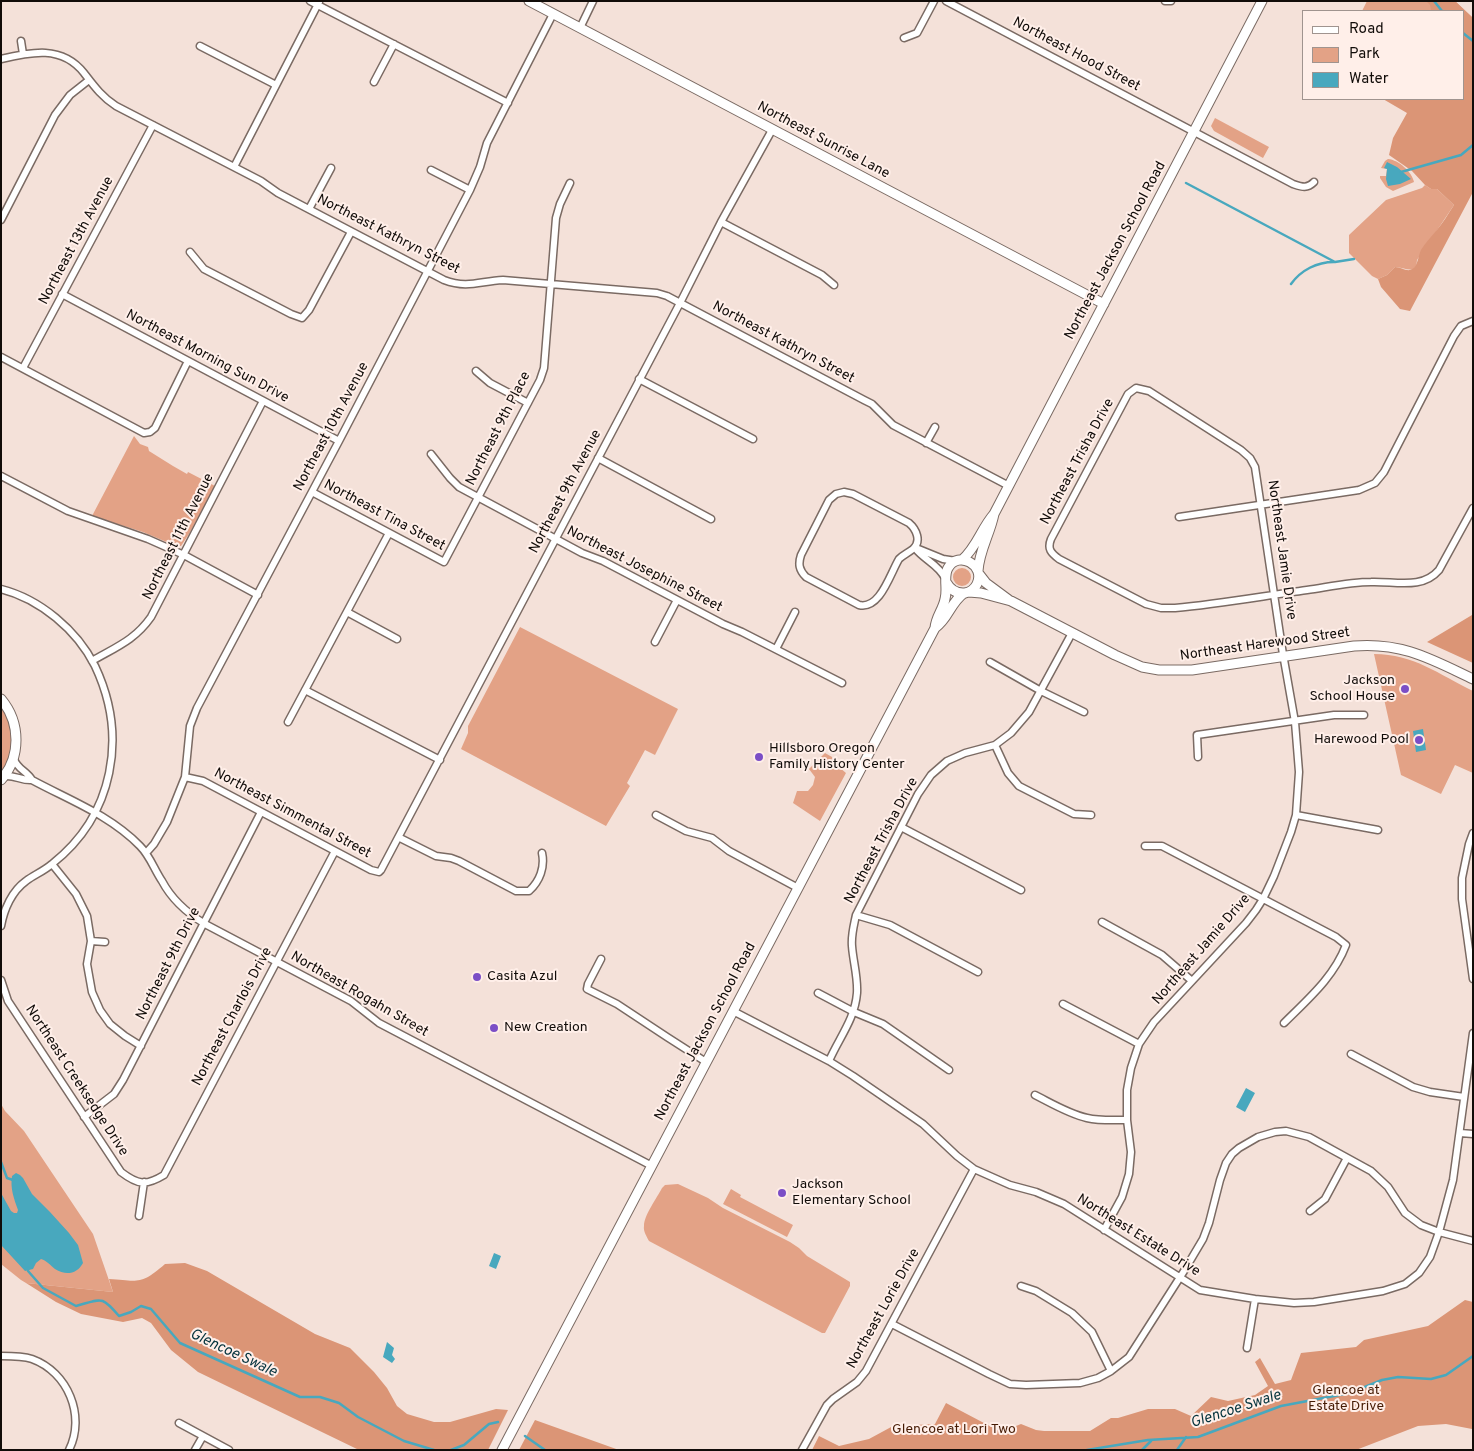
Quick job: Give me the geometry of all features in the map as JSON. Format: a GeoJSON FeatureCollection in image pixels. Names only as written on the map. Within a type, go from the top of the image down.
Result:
{"type":"FeatureCollection","features":[{"type":"Feature","properties":{"kind":"street"},"geometry":{"type":"LineString","coordinates":[[310,1],[318,3],[508,103]]}},
{"type":"Feature","properties":{"kind":"street","name":"Northeast Sunrise Lane"},"geometry":{"type":"LineString","coordinates":[[529,1],[1104,304]]}},
{"type":"Feature","properties":{"kind":"street"},"geometry":{"type":"LineString","coordinates":[[580,28],[594,1]]}},
{"type":"Feature","properties":{"kind":"street"},"geometry":{"type":"LineString","coordinates":[[904,38],[917,32],[934,1]]}},
{"type":"Feature","properties":{"kind":"street","name":"Northeast Hood Street"},"geometry":{"type":"LineString","coordinates":[[946,1],[1293,184],[1303,187],[1310,186],[1314,182]]}},
{"type":"Feature","properties":{"kind":"street"},"geometry":{"type":"LineString","coordinates":[[1166,1],[1171,1]]}},
{"type":"Feature","properties":{"kind":"street","name":"Northeast Jackson School Road"},"geometry":{"type":"LineString","coordinates":[[959,560],[972,550],[985,524],[994,514],[1262,1]]}},
{"type":"Feature","properties":{"kind":"street"},"geometry":{"type":"LineString","coordinates":[[234,167],[318,3]]}},
{"type":"Feature","properties":{"kind":"street","name":"Northeast 10th Avenue"},"geometry":{"type":"LineString","coordinates":[[146,853],[154,844],[167,822],[185,777],[188,738],[196,708],[339,441],[470,190],[480,167],[487,143],[553,14]]}},
{"type":"Feature","properties":{"kind":"street"},"geometry":{"type":"LineString","coordinates":[[21,41],[23,54]]}},
{"type":"Feature","properties":{"kind":"street"},"geometry":{"type":"LineString","coordinates":[[374,82],[394,44]]}},
{"type":"Feature","properties":{"kind":"street"},"geometry":{"type":"LineString","coordinates":[[200,46],[276,85]]}},
{"type":"Feature","properties":{"kind":"street","name":"Northeast Kathryn Street"},"geometry":{"type":"LineString","coordinates":[[1,59],[36,52],[63,57],[77,66],[107,100],[444,280],[462,285],[503,280],[657,293],[680,303],[864,400],[877,409],[888,422],[1009,486]]}},
{"type":"Feature","properties":{"kind":"street"},"geometry":{"type":"LineString","coordinates":[[1,220],[55,115],[70,95],[89,80]]}},
{"type":"Feature","properties":{"kind":"street","name":"Northeast 13th Avenue"},"geometry":{"type":"LineString","coordinates":[[23,368],[153,125]]}},
{"type":"Feature","properties":{"kind":"street","name":"Northeast 9th Avenue"},"geometry":{"type":"LineString","coordinates":[[384,866],[721,222],[772,130]]}},
{"type":"Feature","properties":{"kind":"street"},"geometry":{"type":"LineString","coordinates":[[309,209],[331,168]]}},
{"type":"Feature","properties":{"kind":"street"},"geometry":{"type":"LineString","coordinates":[[431,170],[470,190]]}},
{"type":"Feature","properties":{"kind":"street","name":"Northeast 9th Place"},"geometry":{"type":"LineString","coordinates":[[444,562],[540,380],[544,368],[556,218],[570,183]]}},
{"type":"Feature","properties":{"kind":"street"},"geometry":{"type":"LineString","coordinates":[[721,222],[822,275],[834,285]]}},
{"type":"Feature","properties":{"kind":"street"},"geometry":{"type":"LineString","coordinates":[[190,252],[204,269],[302,318],[309,310],[351,232]]}},
{"type":"Feature","properties":{"kind":"street","name":"Northeast Morning Sun Drive"},"geometry":{"type":"LineString","coordinates":[[62,294],[339,441]]}},
{"type":"Feature","properties":{"kind":"street"},"geometry":{"type":"LineString","coordinates":[[1179,517],[1360,490],[1375,483],[1384,472],[1454,336],[1461,326],[1473,321]]}},
{"type":"Feature","properties":{"kind":"street"},"geometry":{"type":"LineString","coordinates":[[1,357],[144,433],[150,432],[159,420],[188,362]]}},
{"type":"Feature","properties":{"kind":"street"},"geometry":{"type":"LineString","coordinates":[[476,371],[490,382],[528,402]]}},
{"type":"Feature","properties":{"kind":"street"},"geometry":{"type":"LineString","coordinates":[[639,379],[753,439]]}},
{"type":"Feature","properties":{"kind":"street","name":"Northeast Jamie Drive"},"geometry":{"type":"LineString","coordinates":[[1104,1230],[1122,1197],[1129,1174],[1130,1152],[1127,1090],[1131,1068],[1139,1044],[1154,1022],[1246,923],[1263,899],[1286,848],[1296,815],[1299,772],[1295,722],[1255,467],[1250,458],[1240,450],[1149,391],[1136,388]]}},
{"type":"Feature","properties":{"kind":"street","name":"Northeast Trisha Drive"},"geometry":{"type":"LineString","coordinates":[[1136,388],[1128,394],[1052,539],[1050,543],[1052,554],[1135,599],[1161,608],[1185,607],[1275,595]]}},
{"type":"Feature","properties":{"kind":"street","name":"Northeast 11th Avenue"},"geometry":{"type":"LineString","coordinates":[[92,661],[131,640],[151,617],[263,401]]}},
{"type":"Feature","properties":{"kind":"street"},"geometry":{"type":"LineString","coordinates":[[926,443],[935,426]]}},
{"type":"Feature","properties":{"kind":"street","name":"Northeast Josephine Street"},"geometry":{"type":"LineString","coordinates":[[431,454],[459,487],[478,498],[582,553],[603,561],[723,624],[842,683]]}},
{"type":"Feature","properties":{"kind":"street"},"geometry":{"type":"LineString","coordinates":[[598,458],[711,519]]}},
{"type":"Feature","properties":{"kind":"street"},"geometry":{"type":"LineString","coordinates":[[1,476],[68,511],[148,539],[184,555],[258,594]]}},
{"type":"Feature","properties":{"kind":"street","name":"Northeast Tina Street"},"geometry":{"type":"LineString","coordinates":[[312,492],[444,562]]}},
{"type":"Feature","properties":{"kind":"street"},"geometry":{"type":"LineString","coordinates":[[844,492],[853,494],[914,527],[918,539],[915,548],[899,560],[879,597],[869,605],[864,606],[806,577],[799,566],[801,555],[830,500],[836,494],[844,492]]}},
{"type":"Feature","properties":{"kind":"street"},"geometry":{"type":"LineString","coordinates":[[1275,595],[1354,583],[1413,583],[1428,579],[1435,575],[1445,561],[1473,508]]}},
{"type":"Feature","properties":{"kind":"street","name":"Northeast Jackson School Road"},"geometry":{"type":"LineString","coordinates":[[978,573],[979,559],[991,528],[994,514]]}},
{"type":"Feature","properties":{"kind":"street"},"geometry":{"type":"LineString","coordinates":[[288,722],[389,533]]}},
{"type":"Feature","properties":{"kind":"street"},"geometry":{"type":"LineString","coordinates":[[915,548],[943,560],[959,560],[972,563],[979,578],[975,587],[965,593],[953,590],[938,568],[922,557],[915,548]]}},
{"type":"Feature","properties":{"kind":"street"},"geometry":{"type":"LineString","coordinates":[[946,580],[948,568],[959,560]]}},
{"type":"Feature","properties":{"kind":"street","name":"Northeast Harewood Street"},"geometry":{"type":"LineString","coordinates":[[978,573],[986,584],[1011,602],[1142,667],[1159,670],[1192,670],[1354,646],[1388,646],[1420,654],[1473,679]]}},
{"type":"Feature","properties":{"kind":"street","name":"Northeast Jackson School Road"},"geometry":{"type":"LineString","coordinates":[[502,1450],[935,628],[936,618],[945,600],[946,580]]}},
{"type":"Feature","properties":{"kind":"street"},"geometry":{"type":"LineString","coordinates":[[1,588],[21,596],[55,617],[77,639],[92,661],[104,685],[113,740],[108,776],[95,813],[76,840],[52,864],[24,882],[14,893],[7,904],[1,926]]}},
{"type":"Feature","properties":{"kind":"street","name":"Northeast Jackson School Road"},"geometry":{"type":"LineString","coordinates":[[935,628],[943,622],[956,600],[965,593]]}},
{"type":"Feature","properties":{"kind":"street","name":"Northeast Harewood Street"},"geometry":{"type":"LineString","coordinates":[[965,593],[981,593],[1011,602]]}},
{"type":"Feature","properties":{"kind":"street"},"geometry":{"type":"LineString","coordinates":[[655,642],[678,600]]}},
{"type":"Feature","properties":{"kind":"street"},"geometry":{"type":"LineString","coordinates":[[347,612],[397,639]]}},
{"type":"Feature","properties":{"kind":"street"},"geometry":{"type":"LineString","coordinates":[[776,650],[795,612]]}},
{"type":"Feature","properties":{"kind":"street","name":"Northeast Trisha Drive"},"geometry":{"type":"LineString","coordinates":[[829,1062],[854,1012],[857,992],[852,938],[856,915],[918,794],[931,775],[946,761],[965,753],[995,745],[1011,733],[1029,712],[1072,633]]}},
{"type":"Feature","properties":{"kind":"street"},"geometry":{"type":"LineString","coordinates":[[990,662],[1041,691],[1084,712]]}},
{"type":"Feature","properties":{"kind":"street"},"geometry":{"type":"LineString","coordinates":[[305,690],[440,760]]}},
{"type":"Feature","properties":{"kind":"street"},"geometry":{"type":"LineString","coordinates":[[1,699],[12,715],[16,730],[14,759],[3,778]]}},
{"type":"Feature","properties":{"kind":"street"},"geometry":{"type":"LineString","coordinates":[[1198,757],[1197,735],[1334,716],[1364,715]]}},
{"type":"Feature","properties":{"kind":"street"},"geometry":{"type":"LineString","coordinates":[[995,745],[1008,773],[1019,786],[1074,814],[1091,815]]}},
{"type":"Feature","properties":{"kind":"street","name":"Northeast Rogahn Street"},"geometry":{"type":"LineString","coordinates":[[14,759],[18,767],[29,774],[32,780],[120,828],[146,853],[162,882],[176,901],[205,924],[351,1001],[379,1023],[652,1166]]}},
{"type":"Feature","properties":{"kind":"street","name":"Northeast Rogahn Street"},"geometry":{"type":"LineString","coordinates":[[3,778],[13,776],[26,781],[32,780]]}},
{"type":"Feature","properties":{"kind":"street","name":"Northeast Simmental Street"},"geometry":{"type":"LineString","coordinates":[[185,777],[203,781],[375,871],[379,872],[384,866]]}},
{"type":"Feature","properties":{"kind":"street","name":"Northeast 9th Drive"},"geometry":{"type":"LineString","coordinates":[[84,1117],[114,1094],[123,1080],[261,812]]}},
{"type":"Feature","properties":{"kind":"street"},"geometry":{"type":"LineString","coordinates":[[656,815],[686,831],[712,838],[729,851],[798,888]]}},
{"type":"Feature","properties":{"kind":"street"},"geometry":{"type":"LineString","coordinates":[[1296,815],[1378,830]]}},
{"type":"Feature","properties":{"kind":"street"},"geometry":{"type":"LineString","coordinates":[[901,827],[1021,890]]}},
{"type":"Feature","properties":{"kind":"street"},"geometry":{"type":"LineString","coordinates":[[1473,833],[1462,878],[1462,899],[1473,979]]}},
{"type":"Feature","properties":{"kind":"street"},"geometry":{"type":"LineString","coordinates":[[400,838],[436,856],[459,861],[521,892],[530,891],[536,883],[543,866],[542,853]]}},
{"type":"Feature","properties":{"kind":"street"},"geometry":{"type":"LineString","coordinates":[[1145,846],[1162,846],[1336,937],[1346,945],[1342,956],[1330,975],[1284,1023]]}},
{"type":"Feature","properties":{"kind":"street","name":"Northeast Charlois Drive"},"geometry":{"type":"LineString","coordinates":[[144,1182],[154,1181],[164,1174],[334,851]]}},
{"type":"Feature","properties":{"kind":"street"},"geometry":{"type":"LineString","coordinates":[[52,864],[76,894],[87,916],[91,942],[87,964],[92,992],[100,1010],[110,1024],[141,1046]]}},
{"type":"Feature","properties":{"kind":"street"},"geometry":{"type":"LineString","coordinates":[[856,915],[890,925],[978,972]]}},
{"type":"Feature","properties":{"kind":"street"},"geometry":{"type":"LineString","coordinates":[[1102,922],[1158,953],[1192,981]]}},
{"type":"Feature","properties":{"kind":"street"},"geometry":{"type":"LineString","coordinates":[[91,942],[105,942]]}},
{"type":"Feature","properties":{"kind":"street"},"geometry":{"type":"LineString","coordinates":[[602,959],[587,989],[617,1004],[706,1062]]}},
{"type":"Feature","properties":{"kind":"street","name":"Northeast Creeksedge Drive"},"geometry":{"type":"LineString","coordinates":[[1,980],[8,1001],[121,1172],[133,1181],[144,1182]]}},
{"type":"Feature","properties":{"kind":"street"},"geometry":{"type":"LineString","coordinates":[[818,993],[854,1012],[883,1024],[949,1070]]}},
{"type":"Feature","properties":{"kind":"street"},"geometry":{"type":"LineString","coordinates":[[1063,1004],[1139,1044]]}},
{"type":"Feature","properties":{"kind":"street","name":"Northeast Estate Drive"},"geometry":{"type":"LineString","coordinates":[[733,1011],[861,1081],[923,1124],[974,1169],[1010,1185],[1036,1192],[1064,1204],[1200,1290],[1294,1303],[1314,1302],[1383,1291],[1405,1284],[1419,1273],[1430,1257],[1453,1180],[1473,1033]]}},
{"type":"Feature","properties":{"kind":"street"},"geometry":{"type":"LineString","coordinates":[[1351,1054],[1413,1087],[1430,1092],[1464,1097]]}},
{"type":"Feature","properties":{"kind":"street"},"geometry":{"type":"LineString","coordinates":[[1035,1095],[1085,1118],[1127,1120]]}},
{"type":"Feature","properties":{"kind":"street"},"geometry":{"type":"LineString","coordinates":[[892,1324],[1010,1384],[1080,1383],[1098,1378],[1129,1357],[1180,1278],[1203,1239],[1220,1180],[1226,1163],[1232,1154],[1258,1137],[1286,1131],[1309,1137],[1372,1171],[1388,1187],[1405,1213],[1421,1225],[1473,1241]]}},
{"type":"Feature","properties":{"kind":"street"},"geometry":{"type":"LineString","coordinates":[[1460,1133],[1473,1134]]}},
{"type":"Feature","properties":{"kind":"street"},"geometry":{"type":"LineString","coordinates":[[1310,1210],[1325,1199],[1347,1158]]}},
{"type":"Feature","properties":{"kind":"street","name":"Northeast Lorie Drive"},"geometry":{"type":"LineString","coordinates":[[802,1450],[827,1405],[858,1382],[866,1371],[974,1169]]}},
{"type":"Feature","properties":{"kind":"street"},"geometry":{"type":"LineString","coordinates":[[139,1216],[144,1182]]}},
{"type":"Feature","properties":{"kind":"street"},"geometry":{"type":"LineString","coordinates":[[1021,1286],[1036,1290],[1072,1313],[1092,1332],[1111,1371]]}},
{"type":"Feature","properties":{"kind":"street"},"geometry":{"type":"LineString","coordinates":[[1247,1348],[1255,1299]]}},
{"type":"Feature","properties":{"kind":"street"},"geometry":{"type":"LineString","coordinates":[[1,1356],[17,1356],[32,1359],[52,1370],[66,1385],[74,1404],[76,1420],[71,1449]]}},
{"type":"Feature","properties":{"kind":"street"},"geometry":{"type":"LineString","coordinates":[[179,1423],[229,1450]]}},
{"type":"Feature","properties":{"kind":"street"},"geometry":{"type":"LineString","coordinates":[[195,1450],[203,1436]]}},
{"type":"Feature","properties":{"kind":"green space"},"geometry":{"type":"Polygon","coordinates":[[[1367,1],[1455,1],[1473,18],[1464,91],[1464,10],[1362,10],[1367,1]]]}},
{"type":"Feature","properties":{"kind":"green space"},"geometry":{"type":"Polygon","coordinates":[[[1426,1],[1455,1],[1473,18],[1473,192],[1410,311],[1400,309],[1381,287],[1378,279],[1387,275],[1395,267],[1408,270],[1413,269],[1421,250],[1454,205],[1437,189],[1431,189],[1425,185],[1412,171],[1389,155],[1393,138],[1407,113],[1385,100],[1464,100],[1464,10],[1431,10],[1430,5],[1426,1]]]}},
{"type":"Feature","properties":{"kind":"green space"},"geometry":{"type":"Polygon","coordinates":[[[1215,118],[1269,147],[1263,158],[1214,131],[1211,126],[1215,118]]]}},
{"type":"Feature","properties":{"kind":"green space"},"geometry":{"type":"Polygon","coordinates":[[[1388,159],[1404,167],[1411,174],[1414,182],[1393,191],[1386,187],[1380,176],[1386,176],[1387,169],[1381,168],[1388,159]]]}},
{"type":"Feature","properties":{"kind":"green space"},"geometry":{"type":"Polygon","coordinates":[[[1425,185],[1431,189],[1437,189],[1454,205],[1417,260],[1415,268],[1409,270],[1395,267],[1387,275],[1378,279],[1372,276],[1349,253],[1349,235],[1386,200],[1422,188],[1425,185]]]}},
{"type":"Feature","properties":{"kind":"green space"},"geometry":{"type":"Polygon","coordinates":[[[134,436],[140,444],[148,447],[149,451],[173,466],[215,486],[181,546],[176,546],[143,532],[92,516],[134,436]]]}},
{"type":"Feature","properties":{"kind":"green space"},"geometry":{"type":"Polygon","coordinates":[[[958,568],[966,568],[971,573],[969,584],[958,586],[953,581],[953,573],[958,568]]]}},
{"type":"Feature","properties":{"kind":"green space"},"geometry":{"type":"Polygon","coordinates":[[[1472,615],[1473,663],[1427,642],[1472,615]]]}},
{"type":"Feature","properties":{"kind":"green space"},"geometry":{"type":"Polygon","coordinates":[[[520,627],[678,709],[655,755],[645,750],[627,783],[630,786],[606,826],[461,749],[468,733],[468,726],[520,627]]]}},
{"type":"Feature","properties":{"kind":"green space"},"geometry":{"type":"Polygon","coordinates":[[[1374,654],[1401,657],[1414,661],[1473,691],[1473,773],[1455,765],[1441,794],[1401,775],[1374,654]]]}},
{"type":"Feature","properties":{"kind":"green space"},"geometry":{"type":"Polygon","coordinates":[[[1,705],[10,723],[12,740],[9,756],[1,774],[1,705]]]}},
{"type":"Feature","properties":{"kind":"green space"},"geometry":{"type":"Polygon","coordinates":[[[825,753],[832,757],[833,762],[846,773],[820,821],[793,803],[797,791],[808,791],[813,785],[815,777],[809,769],[825,753]]]}},
{"type":"Feature","properties":{"kind":"green space"},"geometry":{"type":"Polygon","coordinates":[[[1,1104],[24,1131],[93,1234],[113,1292],[26,1283],[1,1264],[1,1104]]]}},
{"type":"Feature","properties":{"kind":"green space"},"geometry":{"type":"Polygon","coordinates":[[[678,1184],[790,1242],[807,1256],[850,1282],[850,1286],[825,1333],[649,1241],[644,1228],[648,1212],[665,1185],[678,1184]]]}},
{"type":"Feature","properties":{"kind":"green space"},"geometry":{"type":"Polygon","coordinates":[[[731,1189],[741,1195],[740,1197],[793,1225],[787,1237],[723,1204],[731,1189]]]}},
{"type":"Feature","properties":{"kind":"green space"},"geometry":{"type":"Polygon","coordinates":[[[185,1263],[207,1271],[315,1334],[350,1348],[374,1372],[387,1388],[397,1406],[407,1414],[434,1422],[450,1422],[496,1409],[508,1410],[488,1450],[359,1450],[198,1372],[171,1350],[151,1323],[142,1318],[123,1322],[81,1314],[56,1302],[26,1283],[113,1292],[109,1279],[134,1281],[145,1279],[165,1264],[185,1263]]]}},
{"type":"Feature","properties":{"kind":"green space","name":"Glencoe at Estate Drive"},"geometry":{"type":"Polygon","coordinates":[[[1465,1300],[1473,1302],[1472,1429],[1446,1424],[1418,1426],[1356,1450],[812,1450],[819,1436],[839,1446],[869,1439],[893,1426],[935,1424],[946,1403],[1001,1432],[1021,1424],[1044,1431],[1090,1431],[1111,1418],[1118,1418],[1148,1409],[1175,1409],[1191,1416],[1211,1397],[1228,1401],[1255,1395],[1268,1386],[1255,1362],[1260,1358],[1275,1384],[1291,1380],[1301,1353],[1356,1347],[1364,1340],[1428,1326],[1465,1300]]]}},
{"type":"Feature","properties":{"kind":"green space"},"geometry":{"type":"Polygon","coordinates":[[[535,1420],[619,1450],[519,1450],[535,1420]]]}},
{"type":"Feature","properties":{"kind":"water"},"geometry":{"type":"Polygon","coordinates":[[[1387,162],[1397,167],[1411,179],[1400,184],[1388,186],[1386,179],[1387,169],[1384,168],[1387,162]]]}},
{"type":"Feature","properties":{"kind":"water","name":"Harewood Pool"},"geometry":{"type":"Polygon","coordinates":[[[1423,729],[1426,750],[1416,752],[1413,731],[1423,729]]]}},
{"type":"Feature","properties":{"kind":"water"},"geometry":{"type":"Polygon","coordinates":[[[1246,1088],[1255,1093],[1245,1112],[1236,1107],[1246,1088]]]}},
{"type":"Feature","properties":{"kind":"water"},"geometry":{"type":"Polygon","coordinates":[[[16,1173],[23,1178],[32,1194],[78,1245],[83,1263],[78,1270],[71,1273],[63,1273],[41,1259],[33,1269],[25,1271],[1,1245],[1,1193],[11,1211],[17,1213],[18,1210],[12,1185],[12,1176],[16,1173]]]}},
{"type":"Feature","properties":{"kind":"water"},"geometry":{"type":"Polygon","coordinates":[[[494,1253],[501,1256],[496,1269],[489,1266],[494,1253]]]}},
{"type":"Feature","properties":{"kind":"water"},"geometry":{"type":"Polygon","coordinates":[[[387,1342],[394,1348],[392,1355],[395,1359],[392,1363],[383,1357],[387,1342]]]}},
{"type":"Feature","properties":{"kind":"waterway"},"geometry":{"type":"LineString","coordinates":[[1434,1],[1441,10]]}},
{"type":"Feature","properties":{"kind":"waterway"},"geometry":{"type":"LineString","coordinates":[[1464,34],[1473,41]]}},
{"type":"Feature","properties":{"kind":"waterway"},"geometry":{"type":"LineString","coordinates":[[1401,172],[1461,155],[1473,145]]}},
{"type":"Feature","properties":{"kind":"waterway"},"geometry":{"type":"LineString","coordinates":[[1186,183],[1335,262],[1354,259]]}},
{"type":"Feature","properties":{"kind":"waterway"},"geometry":{"type":"LineString","coordinates":[[1291,284],[1310,268],[1322,263],[1334,262]]}},
{"type":"Feature","properties":{"kind":"waterway"},"geometry":{"type":"LineString","coordinates":[[1,1162],[7,1178],[13,1180]]}},
{"type":"Feature","properties":{"kind":"waterway","name":"Glencoe Swale"},"geometry":{"type":"LineString","coordinates":[[28,1268],[28,1271],[43,1288],[76,1306],[100,1300],[119,1316],[141,1306],[151,1309],[180,1343],[300,1397],[320,1397],[339,1403],[358,1417],[404,1441],[434,1450]]}},
{"type":"Feature","properties":{"kind":"waterway","name":"Glencoe Swale"},"geometry":{"type":"LineString","coordinates":[[1087,1450],[1148,1440],[1198,1437],[1281,1406],[1350,1393],[1382,1380],[1398,1377],[1431,1379],[1446,1375],[1473,1356]]}},
{"type":"Feature","properties":{"kind":"waterway","name":"Glencoe Swale"},"geometry":{"type":"LineString","coordinates":[[451,1450],[464,1445],[489,1424],[498,1422]]}},
{"type":"Feature","properties":{"kind":"waterway","name":"Glencoe Swale"},"geometry":{"type":"LineString","coordinates":[[525,1436],[545,1450]]}},
{"type":"Feature","properties":{"kind":"waterway"},"geometry":{"type":"LineString","coordinates":[[1177,1450],[1186,1437]]}},
{"type":"Feature","properties":{"kind":"waterway"},"geometry":{"type":"LineString","coordinates":[[1142,1450],[1151,1441]]}},
{"type":"Feature","properties":{"kind":"place","name":"Jackson School House"},"geometry":{"type":"Point","coordinates":[1405,689]}},
{"type":"Feature","properties":{"kind":"place","name":"Harewood Pool"},"geometry":{"type":"Point","coordinates":[1419,740]}},
{"type":"Feature","properties":{"kind":"place","name":"Hillsboro Oregon Family History Center"},"geometry":{"type":"Point","coordinates":[759,757]}},
{"type":"Feature","properties":{"kind":"place","name":"Casita Azul"},"geometry":{"type":"Point","coordinates":[477,977]}},
{"type":"Feature","properties":{"kind":"place","name":"New Creation"},"geometry":{"type":"Point","coordinates":[494,1028]}},
{"type":"Feature","properties":{"kind":"place","name":"Jackson Elementary School"},"geometry":{"type":"Point","coordinates":[782,1193]}},
{"type":"Feature","properties":{"kind":"park label","name":"Glencoe at Lori Two"},"geometry":{"type":"Point","coordinates":[954,1430]}}]}
